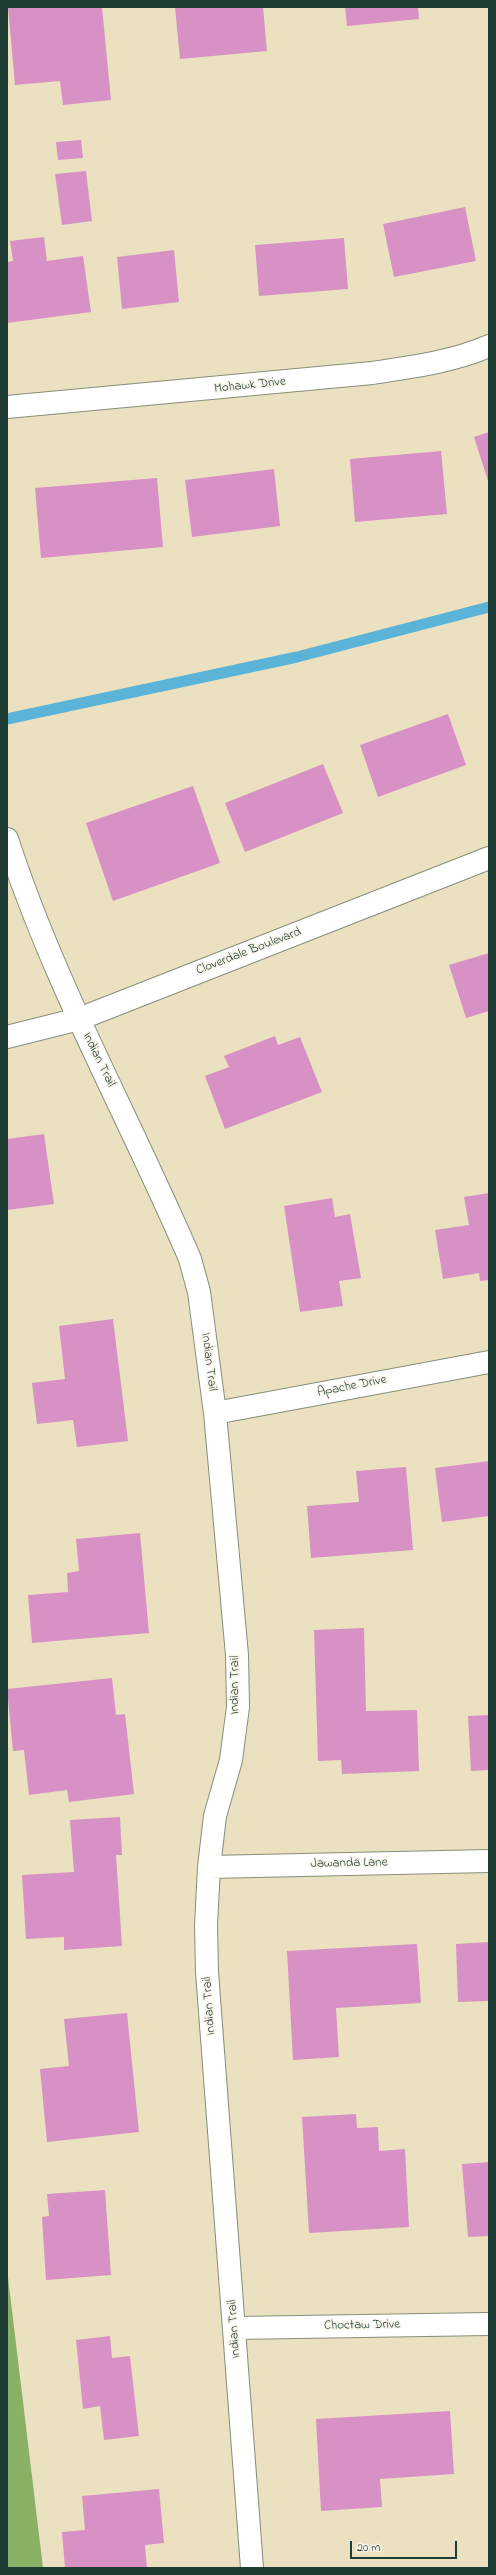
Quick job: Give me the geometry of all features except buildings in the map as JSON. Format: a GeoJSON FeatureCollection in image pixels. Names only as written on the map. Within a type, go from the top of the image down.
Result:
{"type":"FeatureCollection","features":[{"type":"Feature","properties":{"kind":"street","name":"Mohawk Drive"},"geometry":{"type":"LineString","coordinates":[[7,407],[372,373],[427,365],[473,353],[489,346]]}},
{"type":"Feature","properties":{"kind":"street","name":"Indian Trail"},"geometry":{"type":"LineString","coordinates":[[7,839],[21,882],[79,1019],[190,1259],[199,1292],[215,1413],[237,1654],[238,1707],[232,1760],[215,1816],[209,1867],[206,1925],[207,1972],[252,2568]]}},
{"type":"Feature","properties":{"kind":"street","name":"Cloverdale Boulevard"},"geometry":{"type":"LineString","coordinates":[[7,1037],[79,1019],[489,858]]}},
{"type":"Feature","properties":{"kind":"street","name":"Apache Drive"},"geometry":{"type":"LineString","coordinates":[[215,1413],[489,1362]]}},
{"type":"Feature","properties":{"kind":"street","name":"Jawanda Lane"},"geometry":{"type":"LineString","coordinates":[[209,1867],[489,1861]]}},
{"type":"Feature","properties":{"kind":"street","name":"Choctaw Drive"},"geometry":{"type":"LineString","coordinates":[[235,2328],[489,2324]]}},
{"type":"Feature","properties":{"kind":"green space"},"geometry":{"type":"Polygon","coordinates":[[[7,2269],[43,2568],[7,2568],[7,2269]]]}},
{"type":"Feature","properties":{"kind":"waterway"},"geometry":{"type":"LineString","coordinates":[[7,719],[297,657],[489,607]]}}]}
